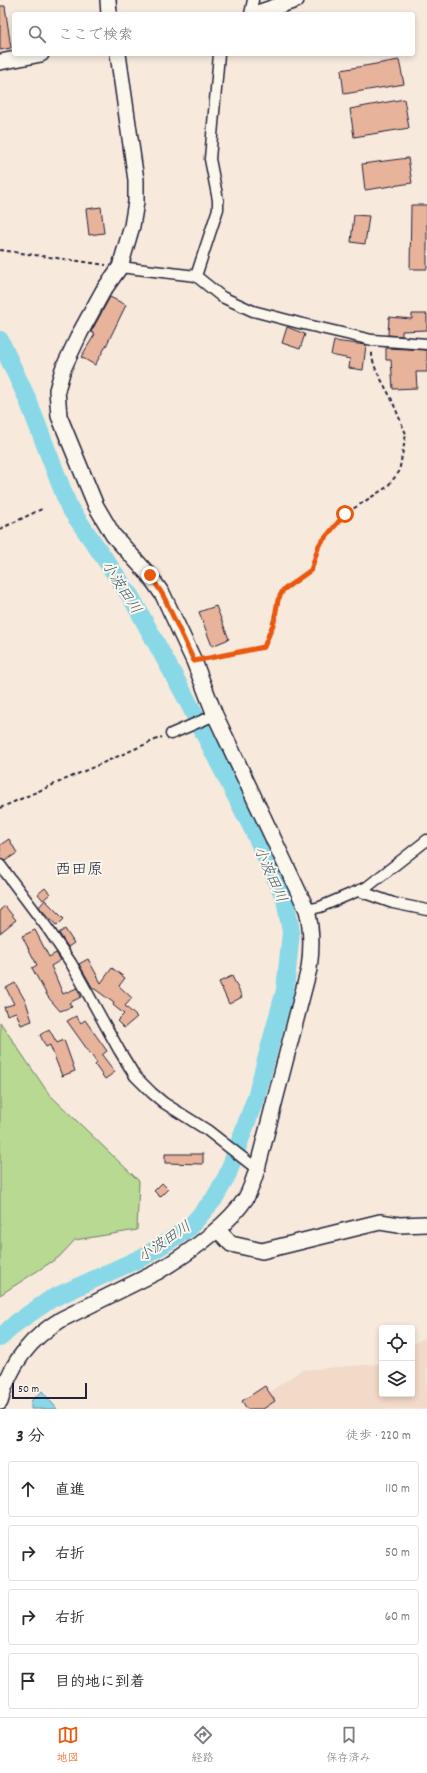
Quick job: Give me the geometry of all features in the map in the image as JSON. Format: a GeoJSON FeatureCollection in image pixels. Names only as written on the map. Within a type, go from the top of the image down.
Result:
{"type":"FeatureCollection","features":[{"type":"Feature","properties":{"kind":"street"},"geometry":{"type":"LineString","coordinates":[[108,0],[109,12]]}},
{"type":"Feature","properties":{"kind":"street"},"geometry":{"type":"LineString","coordinates":[[250,12],[253,0]]}},
{"type":"Feature","properties":{"kind":"street"},"geometry":{"type":"LineString","coordinates":[[260,12],[296,0]]}},
{"type":"Feature","properties":{"kind":"street"},"geometry":{"type":"LineString","coordinates":[[0,62],[31,56]]}},
{"type":"Feature","properties":{"kind":"street"},"geometry":{"type":"LineString","coordinates":[[0,1402],[5,1385],[17,1360],[32,1342],[47,1328],[62,1319],[157,1272],[218,1230],[246,1197],[309,969],[312,943],[307,910],[212,716],[194,661],[163,595],[150,575],[113,535],[96,506],[59,416],[57,390],[63,370],[80,333],[103,291],[120,267],[132,226],[136,202],[136,180],[118,56]]}},
{"type":"Feature","properties":{"kind":"street"},"geometry":{"type":"LineString","coordinates":[[196,276],[218,209],[218,200],[210,159],[219,56]]}},
{"type":"Feature","properties":{"kind":"street"},"geometry":{"type":"LineString","coordinates":[[120,267],[196,276],[222,297],[253,311],[372,340],[427,344]]}},
{"type":"Feature","properties":{"kind":"street"},"geometry":{"type":"LineString","coordinates":[[171,734],[212,716]]}},
{"type":"Feature","properties":{"kind":"street"},"geometry":{"type":"LineString","coordinates":[[307,910],[320,907],[368,887],[427,840]]}},
{"type":"Feature","properties":{"kind":"street"},"geometry":{"type":"LineString","coordinates":[[0,866],[48,929],[70,963],[135,1076],[164,1104],[193,1120],[254,1166]]}},
{"type":"Feature","properties":{"kind":"street"},"geometry":{"type":"LineString","coordinates":[[359,891],[393,903],[427,910]]}},
{"type":"Feature","properties":{"kind":"street"},"geometry":{"type":"LineString","coordinates":[[218,1230],[231,1244],[262,1251],[380,1222],[399,1225],[427,1224]]}},
{"type":"Feature","properties":{"kind":"path"},"geometry":{"type":"LineString","coordinates":[[0,250],[120,267]]}},
{"type":"Feature","properties":{"kind":"path"},"geometry":{"type":"LineString","coordinates":[[194,661],[264,647],[274,622],[278,600],[283,590],[311,570],[319,545],[345,514],[387,487],[399,472],[406,434],[391,398],[376,370],[372,358],[372,340]]}},
{"type":"Feature","properties":{"kind":"path"},"geometry":{"type":"LineString","coordinates":[[0,529],[44,508]]}},
{"type":"Feature","properties":{"kind":"path"},"geometry":{"type":"LineString","coordinates":[[0,808],[171,734]]}},
{"type":"Feature","properties":{"kind":"shaded area"},"geometry":{"type":"Polygon","coordinates":[[[427,1336],[427,1409],[244,1409],[302,1370],[379,1364],[379,1397],[415,1397],[415,1343],[427,1336]]]}},
{"type":"Feature","properties":{"kind":"green space"},"geometry":{"type":"Polygon","coordinates":[[[0,1022],[49,1094],[139,1181],[137,1230],[75,1240],[59,1257],[0,1295],[0,1022]]]}},
{"type":"Feature","properties":{"kind":"water"},"geometry":{"type":"Polygon","coordinates":[[[42,1391],[57,1409],[31,1409],[31,1401],[42,1391]]]}},
{"type":"Feature","properties":{"kind":"building"},"geometry":{"type":"Polygon","coordinates":[[[0,6],[5,6],[11,48],[0,50],[0,6]]]}},
{"type":"Feature","properties":{"kind":"building"},"geometry":{"type":"Polygon","coordinates":[[[399,60],[404,84],[344,94],[341,70],[399,60]]]}},
{"type":"Feature","properties":{"kind":"building"},"geometry":{"type":"Polygon","coordinates":[[[404,99],[409,128],[354,137],[350,109],[404,99]]]}},
{"type":"Feature","properties":{"kind":"building"},"geometry":{"type":"Polygon","coordinates":[[[408,158],[412,183],[365,190],[362,164],[408,158]]]}},
{"type":"Feature","properties":{"kind":"building"},"geometry":{"type":"Polygon","coordinates":[[[411,205],[427,205],[427,269],[410,269],[411,205]]]}},
{"type":"Feature","properties":{"kind":"building"},"geometry":{"type":"Polygon","coordinates":[[[101,207],[104,233],[89,235],[86,209],[101,207]]]}},
{"type":"Feature","properties":{"kind":"building"},"geometry":{"type":"Polygon","coordinates":[[[354,215],[369,216],[365,244],[351,242],[354,215]]]}},
{"type":"Feature","properties":{"kind":"building"},"geometry":{"type":"Polygon","coordinates":[[[110,297],[126,305],[95,365],[81,357],[95,334],[91,332],[110,297]]]}},
{"type":"Feature","properties":{"kind":"building"},"geometry":{"type":"Polygon","coordinates":[[[412,314],[427,314],[427,330],[402,331],[402,336],[388,335],[389,317],[412,319],[412,314]]]}},
{"type":"Feature","properties":{"kind":"building"},"geometry":{"type":"Polygon","coordinates":[[[287,327],[305,334],[300,349],[282,343],[287,327]]]}},
{"type":"Feature","properties":{"kind":"building"},"geometry":{"type":"Polygon","coordinates":[[[334,341],[366,345],[363,370],[349,368],[350,359],[331,355],[334,341]]]}},
{"type":"Feature","properties":{"kind":"building"},"geometry":{"type":"Polygon","coordinates":[[[386,348],[427,350],[427,372],[416,372],[417,388],[393,389],[391,360],[386,360],[386,348]]]}},
{"type":"Feature","properties":{"kind":"building"},"geometry":{"type":"Polygon","coordinates":[[[216,606],[229,639],[212,646],[199,612],[216,606]]]}},
{"type":"Feature","properties":{"kind":"building"},"geometry":{"type":"Polygon","coordinates":[[[9,839],[17,853],[5,861],[0,859],[0,845],[9,839]]]}},
{"type":"Feature","properties":{"kind":"building"},"geometry":{"type":"Polygon","coordinates":[[[45,888],[50,894],[43,900],[38,894],[45,888]]]}},
{"type":"Feature","properties":{"kind":"building"},"geometry":{"type":"Polygon","coordinates":[[[45,900],[64,919],[57,926],[39,907],[45,900]]]}},
{"type":"Feature","properties":{"kind":"building"},"geometry":{"type":"Polygon","coordinates":[[[5,906],[16,920],[0,933],[0,910],[5,906]]]}},
{"type":"Feature","properties":{"kind":"building"},"geometry":{"type":"Polygon","coordinates":[[[65,929],[74,943],[68,947],[59,933],[65,929]]]}},
{"type":"Feature","properties":{"kind":"building"},"geometry":{"type":"Polygon","coordinates":[[[35,930],[49,957],[56,953],[61,960],[51,966],[63,994],[77,988],[81,997],[69,1003],[72,1007],[60,1011],[48,997],[32,968],[37,965],[22,936],[35,930]]]}},
{"type":"Feature","properties":{"kind":"building"},"geometry":{"type":"Polygon","coordinates":[[[88,959],[101,983],[112,968],[125,978],[119,986],[132,998],[125,1006],[137,1017],[124,1028],[117,1021],[124,1014],[113,1005],[114,1003],[92,987],[79,964],[88,959]]]}},
{"type":"Feature","properties":{"kind":"building"},"geometry":{"type":"Polygon","coordinates":[[[232,976],[242,997],[229,1004],[219,982],[232,976]]]}},
{"type":"Feature","properties":{"kind":"building"},"geometry":{"type":"Polygon","coordinates":[[[15,983],[26,1002],[32,1021],[21,1025],[16,1012],[7,1015],[4,1007],[14,1004],[6,988],[15,983]]]}},
{"type":"Feature","properties":{"kind":"building"},"geometry":{"type":"Polygon","coordinates":[[[76,1016],[81,1023],[85,1020],[107,1051],[102,1055],[115,1072],[105,1079],[95,1065],[97,1063],[67,1021],[76,1016]]]}},
{"type":"Feature","properties":{"kind":"building"},"geometry":{"type":"Polygon","coordinates":[[[49,1029],[57,1043],[64,1040],[75,1071],[62,1076],[50,1045],[46,1047],[40,1035],[49,1029]]]}},
{"type":"Feature","properties":{"kind":"building"},"geometry":{"type":"Polygon","coordinates":[[[165,1154],[203,1154],[203,1164],[165,1163],[165,1154]]]}},
{"type":"Feature","properties":{"kind":"building"},"geometry":{"type":"Polygon","coordinates":[[[162,1183],[168,1189],[160,1197],[154,1191],[162,1183]]]}},
{"type":"Feature","properties":{"kind":"building"},"geometry":{"type":"Polygon","coordinates":[[[265,1386],[275,1401],[263,1409],[247,1409],[242,1401],[265,1386]]]}},
{"type":"Feature","properties":{"kind":"waterway","name":"小波田川"},"geometry":{"type":"LineString","coordinates":[[0,340],[27,398],[69,507],[131,597],[185,696],[255,834],[285,899],[291,932],[285,990],[256,1097],[227,1176],[214,1199],[189,1228],[145,1256],[51,1299],[16,1323],[0,1338]]}},
{"type":"Feature","properties":{"kind":"district","name":"西田原"},"geometry":{"type":"Point","coordinates":[79,868]}},
{"type":"Feature","properties":{"kind":"route"},"geometry":{"type":"LineString","coordinates":[[150,575],[163,595],[194,661],[264,647],[274,622],[278,600],[283,590],[311,570],[319,545],[345,514]]}}]}
